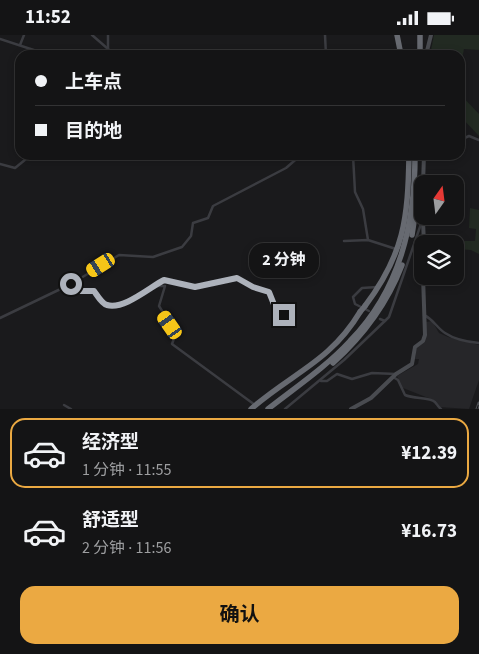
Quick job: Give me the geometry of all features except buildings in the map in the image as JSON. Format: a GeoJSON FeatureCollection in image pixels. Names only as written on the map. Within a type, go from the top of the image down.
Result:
{"type":"FeatureCollection","features":[{"type":"Feature","properties":{"kind":"highway"},"geometry":{"type":"LineString","coordinates":[[398,35],[401,50]]}},
{"type":"Feature","properties":{"kind":"highway"},"geometry":{"type":"LineString","coordinates":[[416,35],[416,50]]}},
{"type":"Feature","properties":{"kind":"highway"},"geometry":{"type":"LineString","coordinates":[[420,35],[420,50]]}},
{"type":"Feature","properties":{"kind":"highway"},"geometry":{"type":"LineString","coordinates":[[265,405],[343,338],[388,273],[397,250],[407,208],[409,160]]}},
{"type":"Feature","properties":{"kind":"highway"},"geometry":{"type":"LineString","coordinates":[[253,407],[265,405],[345,346],[369,319],[384,297],[398,265],[409,230],[414,193],[415,160]]}},
{"type":"Feature","properties":{"kind":"highway"},"geometry":{"type":"LineString","coordinates":[[274,409],[344,353],[363,333],[384,305],[402,267],[413,231],[418,194],[419,160]]}},
{"type":"Feature","properties":{"kind":"street"},"geometry":{"type":"LineString","coordinates":[[20,45],[24,35]]}},
{"type":"Feature","properties":{"kind":"street"},"geometry":{"type":"LineString","coordinates":[[92,35],[108,48]]}},
{"type":"Feature","properties":{"kind":"street"},"geometry":{"type":"LineString","coordinates":[[108,35],[108,48]]}},
{"type":"Feature","properties":{"kind":"street"},"geometry":{"type":"LineString","coordinates":[[325,35],[326,50]]}},
{"type":"Feature","properties":{"kind":"street"},"geometry":{"type":"LineString","coordinates":[[427,50],[430,35]]}},
{"type":"Feature","properties":{"kind":"street"},"geometry":{"type":"LineString","coordinates":[[0,39],[34,50]]}},
{"type":"Feature","properties":{"kind":"street"},"geometry":{"type":"LineString","coordinates":[[465,138],[468,136],[479,140]]}},
{"type":"Feature","properties":{"kind":"street"},"geometry":{"type":"LineString","coordinates":[[0,165],[15,168],[25,160]]}},
{"type":"Feature","properties":{"kind":"street"},"geometry":{"type":"LineString","coordinates":[[0,319],[71,284],[119,255],[153,257],[182,247],[191,237],[193,223],[208,218],[213,206],[286,168],[296,160]]}},
{"type":"Feature","properties":{"kind":"street"},"geometry":{"type":"LineString","coordinates":[[352,160],[355,192],[363,209],[368,240]]}},
{"type":"Feature","properties":{"kind":"street"},"geometry":{"type":"LineString","coordinates":[[423,175],[424,160]]}},
{"type":"Feature","properties":{"kind":"street"},"geometry":{"type":"LineString","coordinates":[[285,409],[320,381],[390,315],[419,225]]}},
{"type":"Feature","properties":{"kind":"street"},"geometry":{"type":"LineString","coordinates":[[344,241],[368,240],[397,250]]}},
{"type":"Feature","properties":{"kind":"street"},"geometry":{"type":"LineString","coordinates":[[71,284],[80,291],[94,291],[104,304],[109,306],[142,296],[164,280],[195,287],[237,278],[253,287],[269,292],[277,310],[282,314],[290,315]]}},
{"type":"Feature","properties":{"kind":"street"},"geometry":{"type":"LineString","coordinates":[[153,287],[161,284],[165,286],[159,306],[177,334],[172,345],[253,407]]}},
{"type":"Feature","properties":{"kind":"street"},"geometry":{"type":"LineString","coordinates":[[351,409],[375,395],[395,375],[410,365],[416,345],[424,339],[423,285]]}},
{"type":"Feature","properties":{"kind":"street"},"geometry":{"type":"LineString","coordinates":[[369,311],[355,304],[354,297],[362,288],[378,287]]}},
{"type":"Feature","properties":{"kind":"street"},"geometry":{"type":"LineString","coordinates":[[424,315],[432,319],[446,334],[479,343]]}},
{"type":"Feature","properties":{"kind":"street"},"geometry":{"type":"LineString","coordinates":[[380,319],[385,321]]}},
{"type":"Feature","properties":{"kind":"street"},"geometry":{"type":"LineString","coordinates":[[320,381],[327,381],[337,374],[353,379],[372,373],[395,375]]}},
{"type":"Feature","properties":{"kind":"street"},"geometry":{"type":"LineString","coordinates":[[395,375],[405,395],[416,399],[426,398],[435,402],[441,409]]}},
{"type":"Feature","properties":{"kind":"street"},"geometry":{"type":"LineString","coordinates":[[64,405],[71,409]]}},
{"type":"Feature","properties":{"kind":"shaded area"},"geometry":{"type":"Polygon","coordinates":[[[434,35],[479,35],[479,50],[431,50],[434,35]]]}},
{"type":"Feature","properties":{"kind":"shaded area"},"geometry":{"type":"Polygon","coordinates":[[[465,99],[479,114],[479,136],[465,121],[465,99]]]}},
{"type":"Feature","properties":{"kind":"shaded area"},"geometry":{"type":"Polygon","coordinates":[[[470,208],[479,210],[479,254],[471,250],[464,249],[464,241],[475,241],[476,229],[469,228],[470,208]]]}},
{"type":"Feature","properties":{"kind":"shaded area"},"geometry":{"type":"Polygon","coordinates":[[[432,321],[439,333],[479,345],[479,380],[469,409],[439,407],[436,401],[403,388],[397,376],[418,364],[419,359],[415,359],[417,345],[425,342],[426,322],[432,321]]]}},
{"type":"Feature","properties":{"kind":"railway"},"geometry":{"type":"LineString","coordinates":[[477,409],[479,403]]}},
{"type":"Feature","properties":{"kind":"route"},"geometry":{"type":"LineString","coordinates":[[71,284],[82,292],[94,291],[104,304],[109,306],[142,296],[164,280],[179,285],[195,287],[237,278],[253,287],[269,292],[275,307],[284,315]]}}]}
